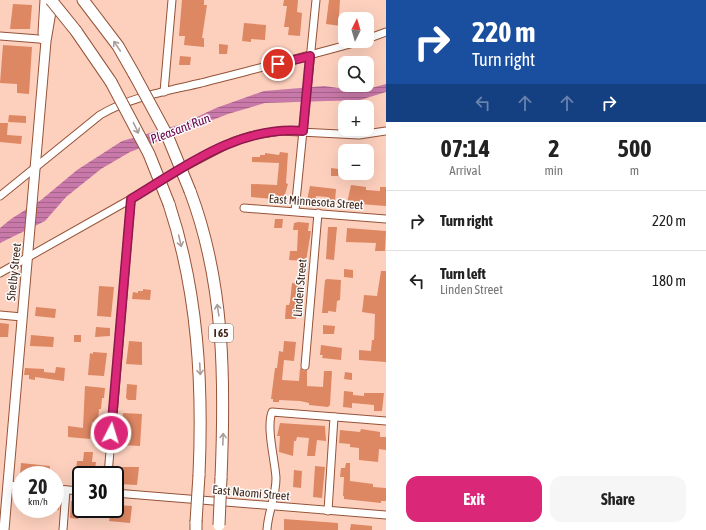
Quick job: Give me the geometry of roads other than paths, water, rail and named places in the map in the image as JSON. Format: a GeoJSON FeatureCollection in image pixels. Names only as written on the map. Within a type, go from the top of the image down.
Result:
{"type":"FeatureCollection","features":[{"type":"Feature","properties":{"kind":"highway","name":"I 65"},"geometry":{"type":"LineString","coordinates":[[52,0],[76,30],[111,82],[149,154],[169,204],[185,264],[196,329],[201,396],[196,526]]}},
{"type":"Feature","properties":{"kind":"highway","name":"I 65"},"geometry":{"type":"LineString","coordinates":[[83,0],[118,46],[165,129],[190,191],[206,243],[219,312],[222,340],[224,404],[219,528]]}},
{"type":"Feature","properties":{"kind":"main road","name":"Shelby Street"},"geometry":{"type":"LineString","coordinates":[[45,0],[43,34],[46,41]]}},
{"type":"Feature","properties":{"kind":"main road","name":"Shelby Street"},"geometry":{"type":"LineString","coordinates":[[4,530],[46,41],[52,0]]}},
{"type":"Feature","properties":{"kind":"street"},"geometry":{"type":"LineString","coordinates":[[164,92],[172,0]]}},
{"type":"Feature","properties":{"kind":"street"},"geometry":{"type":"LineString","coordinates":[[295,212],[316,0]]}},
{"type":"Feature","properties":{"kind":"street"},"geometry":{"type":"LineString","coordinates":[[374,36],[386,32]]}},
{"type":"Feature","properties":{"kind":"street"},"geometry":{"type":"LineString","coordinates":[[0,36],[39,39],[46,41]]}},
{"type":"Feature","properties":{"kind":"street"},"geometry":{"type":"LineString","coordinates":[[0,196],[104,112],[129,102],[164,92],[338,48]]}},
{"type":"Feature","properties":{"kind":"street"},"geometry":{"type":"LineString","coordinates":[[0,273],[131,199],[182,168],[234,141],[270,132],[303,131],[359,135],[386,132]]}},
{"type":"Feature","properties":{"kind":"street"},"geometry":{"type":"LineString","coordinates":[[109,466],[131,199]]}},
{"type":"Feature","properties":{"kind":"street","name":"East Minnesota Street"},"geometry":{"type":"LineString","coordinates":[[244,208],[386,219]]}},
{"type":"Feature","properties":{"kind":"street","name":"Linden Street"},"geometry":{"type":"LineString","coordinates":[[305,366],[318,213]]}},
{"type":"Feature","properties":{"kind":"street"},"geometry":{"type":"LineString","coordinates":[[0,315],[22,317]]}},
{"type":"Feature","properties":{"kind":"street"},"geometry":{"type":"LineString","coordinates":[[267,530],[268,519],[275,497],[276,478],[270,425],[272,412],[386,421]]}},
{"type":"Feature","properties":{"kind":"street"},"geometry":{"type":"LineString","coordinates":[[328,511],[334,417]]}},
{"type":"Feature","properties":{"kind":"street"},"geometry":{"type":"LineString","coordinates":[[8,485],[12,485]]}},
{"type":"Feature","properties":{"kind":"street"},"geometry":{"type":"LineString","coordinates":[[63,530],[66,490],[72,490]]}},
{"type":"Feature","properties":{"kind":"street","name":"East Naomi Street"},"geometry":{"type":"LineString","coordinates":[[124,494],[386,515]]}},
{"type":"Feature","properties":{"kind":"water","name":"Pleasant Run"},"geometry":{"type":"Polygon","coordinates":[[[386,84],[386,92],[360,100],[265,103],[228,114],[130,152],[101,169],[66,197],[45,221],[0,243],[0,228],[11,219],[41,200],[77,170],[122,141],[182,124],[216,108],[264,91],[324,86],[338,88],[338,92],[374,92],[374,87],[386,84]]]}}]}
